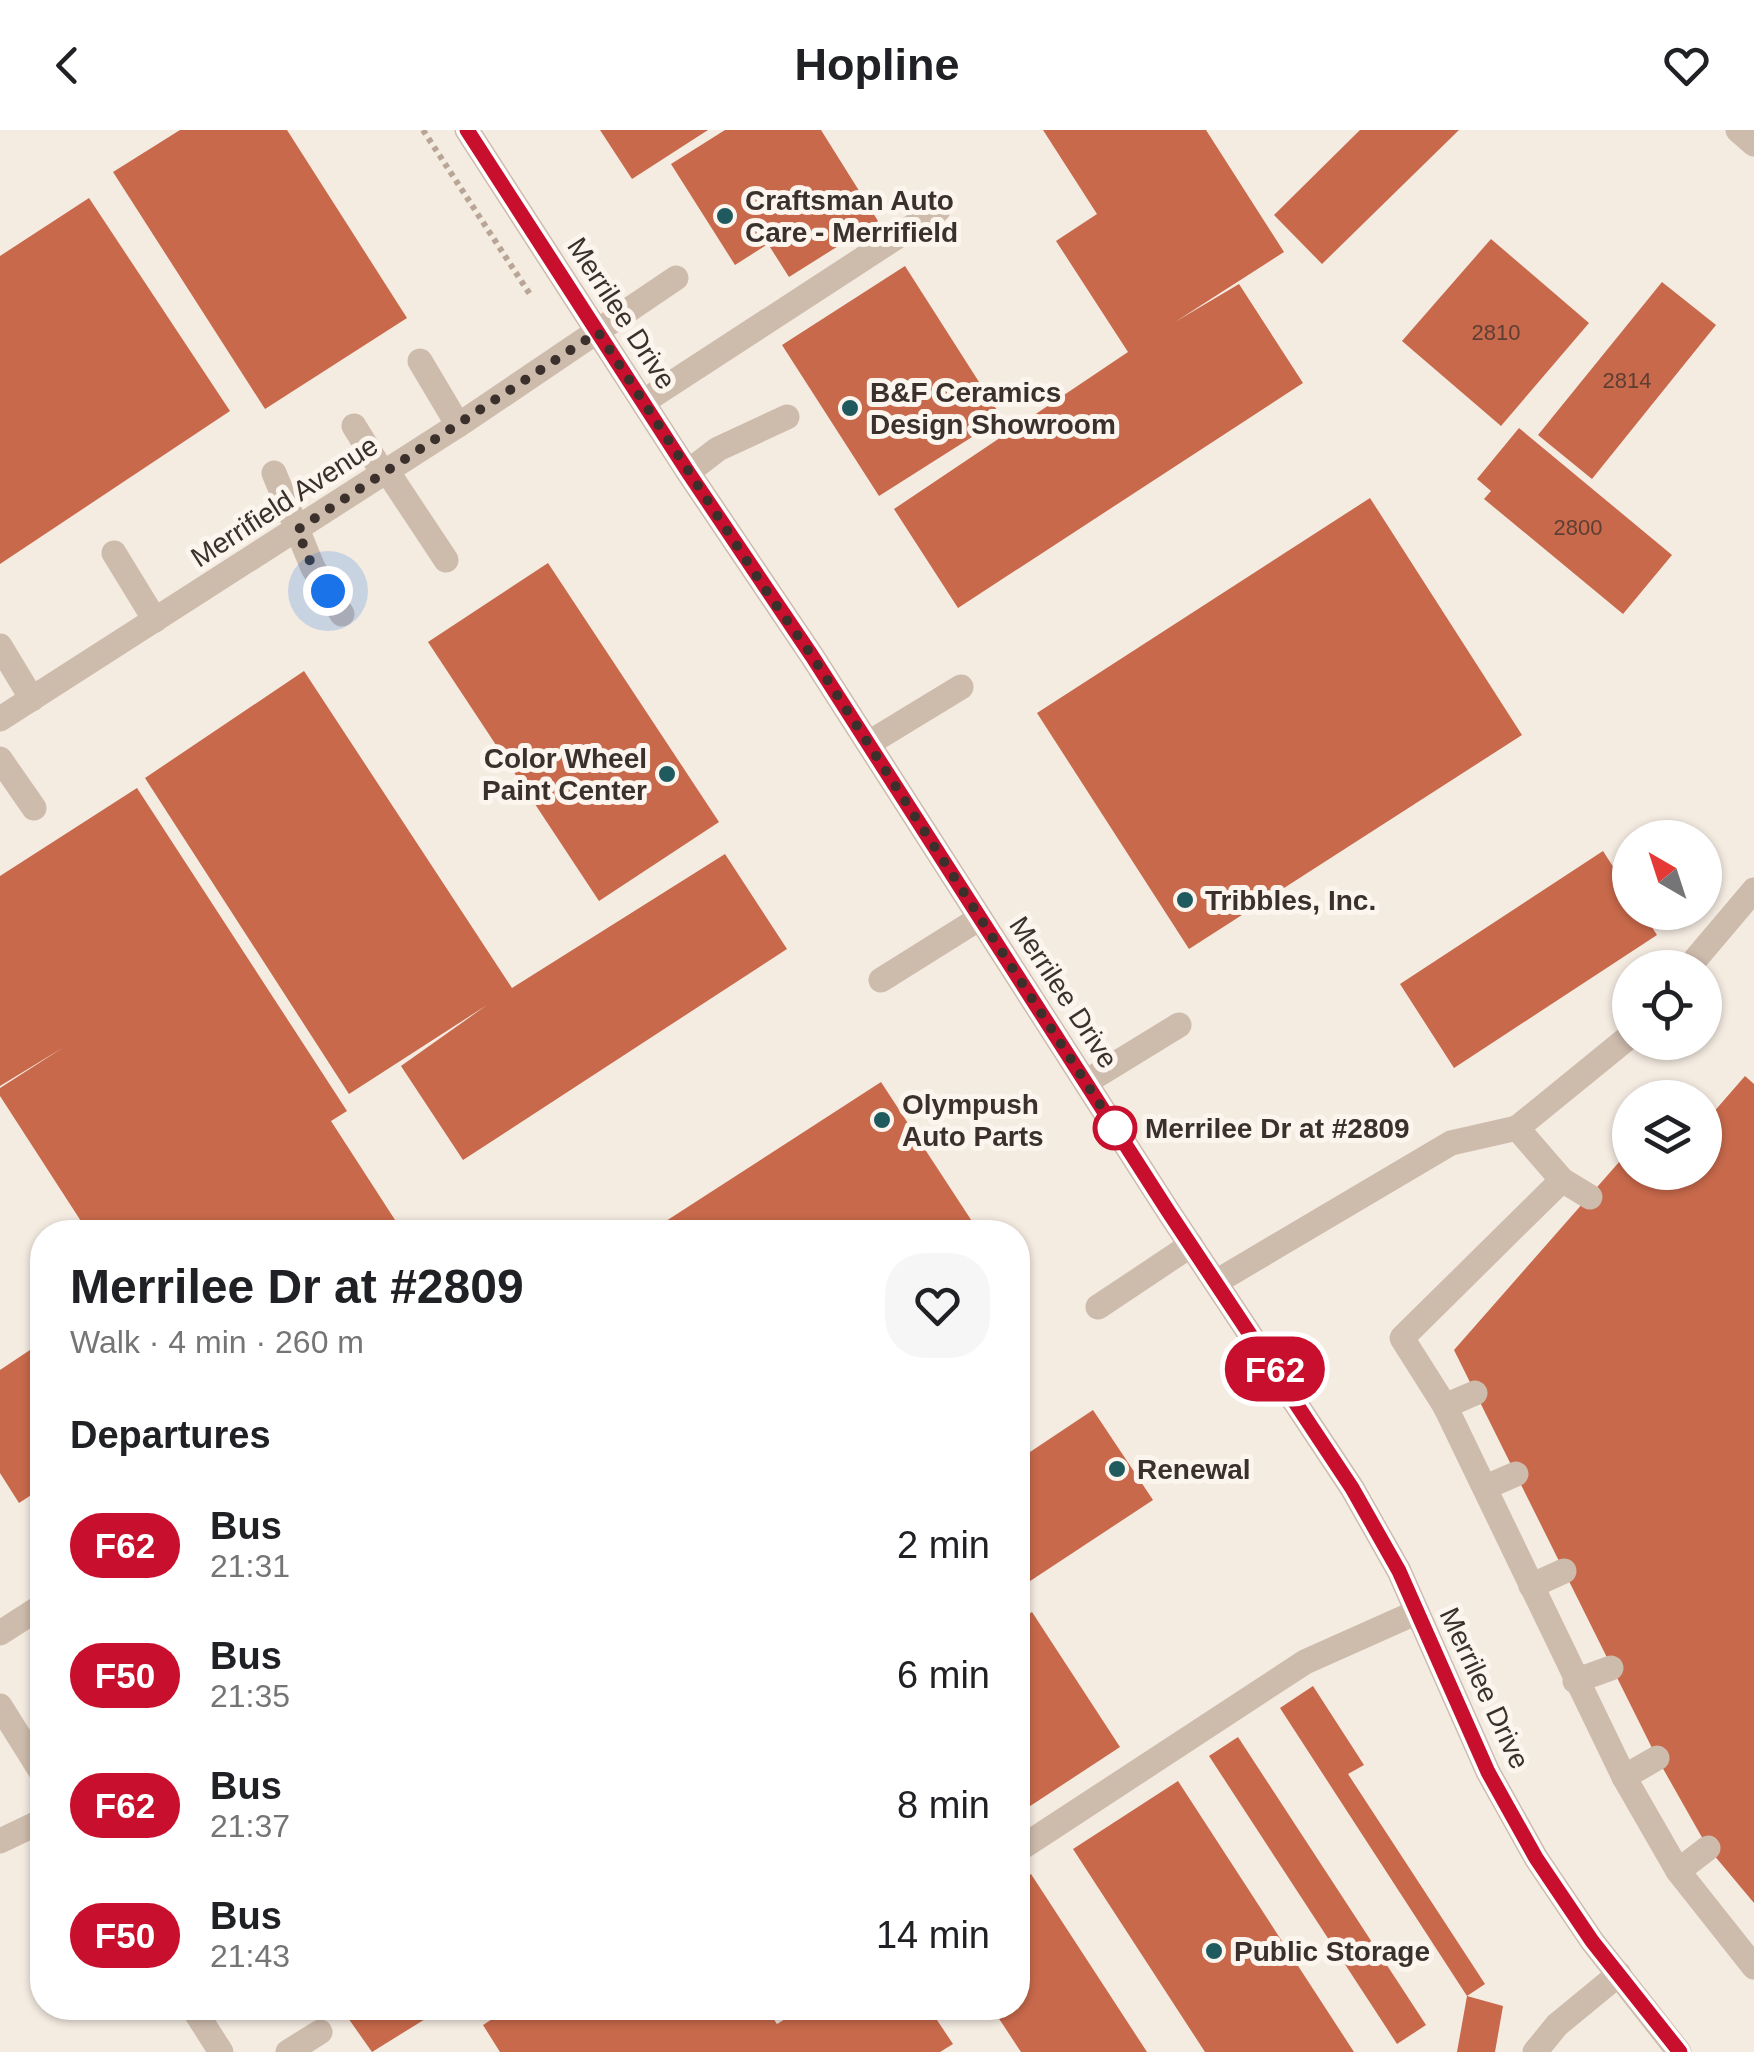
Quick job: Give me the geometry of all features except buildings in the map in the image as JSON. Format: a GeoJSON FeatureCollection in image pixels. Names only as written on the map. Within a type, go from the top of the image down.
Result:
{"type":"FeatureCollection","features":[{"type":"Feature","properties":{"kind":"street","name":"Merrilee Drive"},"geometry":{"type":"LineString","coordinates":[[468,130],[1352,1488],[1399,1571],[1488,1772],[1536,1858],[1592,1941],[1680,2052]]}},
{"type":"Feature","properties":{"kind":"street"},"geometry":{"type":"LineString","coordinates":[[1738,130],[1754,144]]}},
{"type":"Feature","properties":{"kind":"street"},"geometry":{"type":"LineString","coordinates":[[644,402],[938,210]]}},
{"type":"Feature","properties":{"kind":"street","name":"Merrifield Avenue"},"geometry":{"type":"LineString","coordinates":[[0,719],[458,425],[676,278]]}},
{"type":"Feature","properties":{"kind":"street"},"geometry":{"type":"LineString","coordinates":[[420,361],[458,425]]}},
{"type":"Feature","properties":{"kind":"street"},"geometry":{"type":"LineString","coordinates":[[688,472],[718,450],[787,417]]}},
{"type":"Feature","properties":{"kind":"street"},"geometry":{"type":"LineString","coordinates":[[354,426],[446,560]]}},
{"type":"Feature","properties":{"kind":"street"},"geometry":{"type":"LineString","coordinates":[[274,473],[313,568],[342,614]]}},
{"type":"Feature","properties":{"kind":"street"},"geometry":{"type":"LineString","coordinates":[[114,553],[155,620]]}},
{"type":"Feature","properties":{"kind":"street"},"geometry":{"type":"LineString","coordinates":[[0,646],[32,698]]}},
{"type":"Feature","properties":{"kind":"street"},"geometry":{"type":"LineString","coordinates":[[868,743],[961,687]]}},
{"type":"Feature","properties":{"kind":"street"},"geometry":{"type":"LineString","coordinates":[[0,759],[34,808]]}},
{"type":"Feature","properties":{"kind":"street"},"geometry":{"type":"LineString","coordinates":[[1703,950],[1754,890]]}},
{"type":"Feature","properties":{"kind":"street"},"geometry":{"type":"LineString","coordinates":[[882,980],[980,918]]}},
{"type":"Feature","properties":{"kind":"street"},"geometry":{"type":"LineString","coordinates":[[1086,1082],[1179,1025]]}},
{"type":"Feature","properties":{"kind":"street"},"geometry":{"type":"LineString","coordinates":[[1216,1282],[1452,1143],[1517,1128],[1612,1051]]}},
{"type":"Feature","properties":{"kind":"street"},"geometry":{"type":"LineString","coordinates":[[1517,1128],[1562,1180],[1590,1197]]}},
{"type":"Feature","properties":{"kind":"street"},"geometry":{"type":"LineString","coordinates":[[1562,1180],[1402,1338],[1445,1406],[1486,1487],[1624,1777],[1678,1870],[1752,1959]]}},
{"type":"Feature","properties":{"kind":"street"},"geometry":{"type":"LineString","coordinates":[[1098,1307],[1191,1244]]}},
{"type":"Feature","properties":{"kind":"street"},"geometry":{"type":"LineString","coordinates":[[1445,1406],[1475,1392]]}},
{"type":"Feature","properties":{"kind":"street"},"geometry":{"type":"LineString","coordinates":[[1486,1487],[1516,1474]]}},
{"type":"Feature","properties":{"kind":"street"},"geometry":{"type":"LineString","coordinates":[[1531,1586],[1564,1571]]}},
{"type":"Feature","properties":{"kind":"street"},"geometry":{"type":"LineString","coordinates":[[1030,1842],[1305,1662],[1416,1612]]}},
{"type":"Feature","properties":{"kind":"street"},"geometry":{"type":"LineString","coordinates":[[0,1634],[30,1614]]}},
{"type":"Feature","properties":{"kind":"street"},"geometry":{"type":"LineString","coordinates":[[1576,1681],[1611,1668]]}},
{"type":"Feature","properties":{"kind":"street"},"geometry":{"type":"LineString","coordinates":[[0,1706],[8,1738],[30,1761]]}},
{"type":"Feature","properties":{"kind":"street"},"geometry":{"type":"LineString","coordinates":[[1624,1777],[1657,1758]]}},
{"type":"Feature","properties":{"kind":"street"},"geometry":{"type":"LineString","coordinates":[[0,1841],[30,1827]]}},
{"type":"Feature","properties":{"kind":"street"},"geometry":{"type":"LineString","coordinates":[[1678,1870],[1708,1848]]}},
{"type":"Feature","properties":{"kind":"street"},"geometry":{"type":"LineString","coordinates":[[1535,2052],[1557,2025],[1618,1974]]}},
{"type":"Feature","properties":{"kind":"street"},"geometry":{"type":"LineString","coordinates":[[201,2020],[221,2052]]}},
{"type":"Feature","properties":{"kind":"street"},"geometry":{"type":"LineString","coordinates":[[288,2052],[320,2032]]}},
{"type":"Feature","properties":{"kind":"path"},"geometry":{"type":"LineString","coordinates":[[422,130],[530,296]]}},
{"type":"Feature","properties":{"kind":"bus line","name":"F62"},"geometry":{"type":"LineString","coordinates":[[467,130],[1352,1488],[1399,1571],[1488,1772],[1536,1858],[1592,1941],[1680,2052]]}},
{"type":"Feature","properties":{"kind":"place","name":"Craftsman Auto Care - Merrifield"},"geometry":{"type":"Point","coordinates":[725,216]}},
{"type":"Feature","properties":{"kind":"place","name":"B&F Ceramics Design Showroom"},"geometry":{"type":"Point","coordinates":[850,408]}},
{"type":"Feature","properties":{"kind":"place","name":"Color Wheel Paint Center"},"geometry":{"type":"Point","coordinates":[667,774]}},
{"type":"Feature","properties":{"kind":"place","name":"Tribbles, Inc."},"geometry":{"type":"Point","coordinates":[1185,900]}},
{"type":"Feature","properties":{"kind":"place","name":"Olympush Auto Parts"},"geometry":{"type":"Point","coordinates":[882,1120]}},
{"type":"Feature","properties":{"kind":"place","name":"Merrilee Dr at #2809"},"geometry":{"type":"Point","coordinates":[1115,1128]}},
{"type":"Feature","properties":{"kind":"place","name":"Renewal"},"geometry":{"type":"Point","coordinates":[1117,1469]}},
{"type":"Feature","properties":{"kind":"place","name":"Public Storage"},"geometry":{"type":"Point","coordinates":[1214,1951]}},
{"type":"Feature","properties":{"kind":"route"},"geometry":{"type":"LineString","coordinates":[[328,591],[297,530],[598,332],[1115,1128]]}}]}
